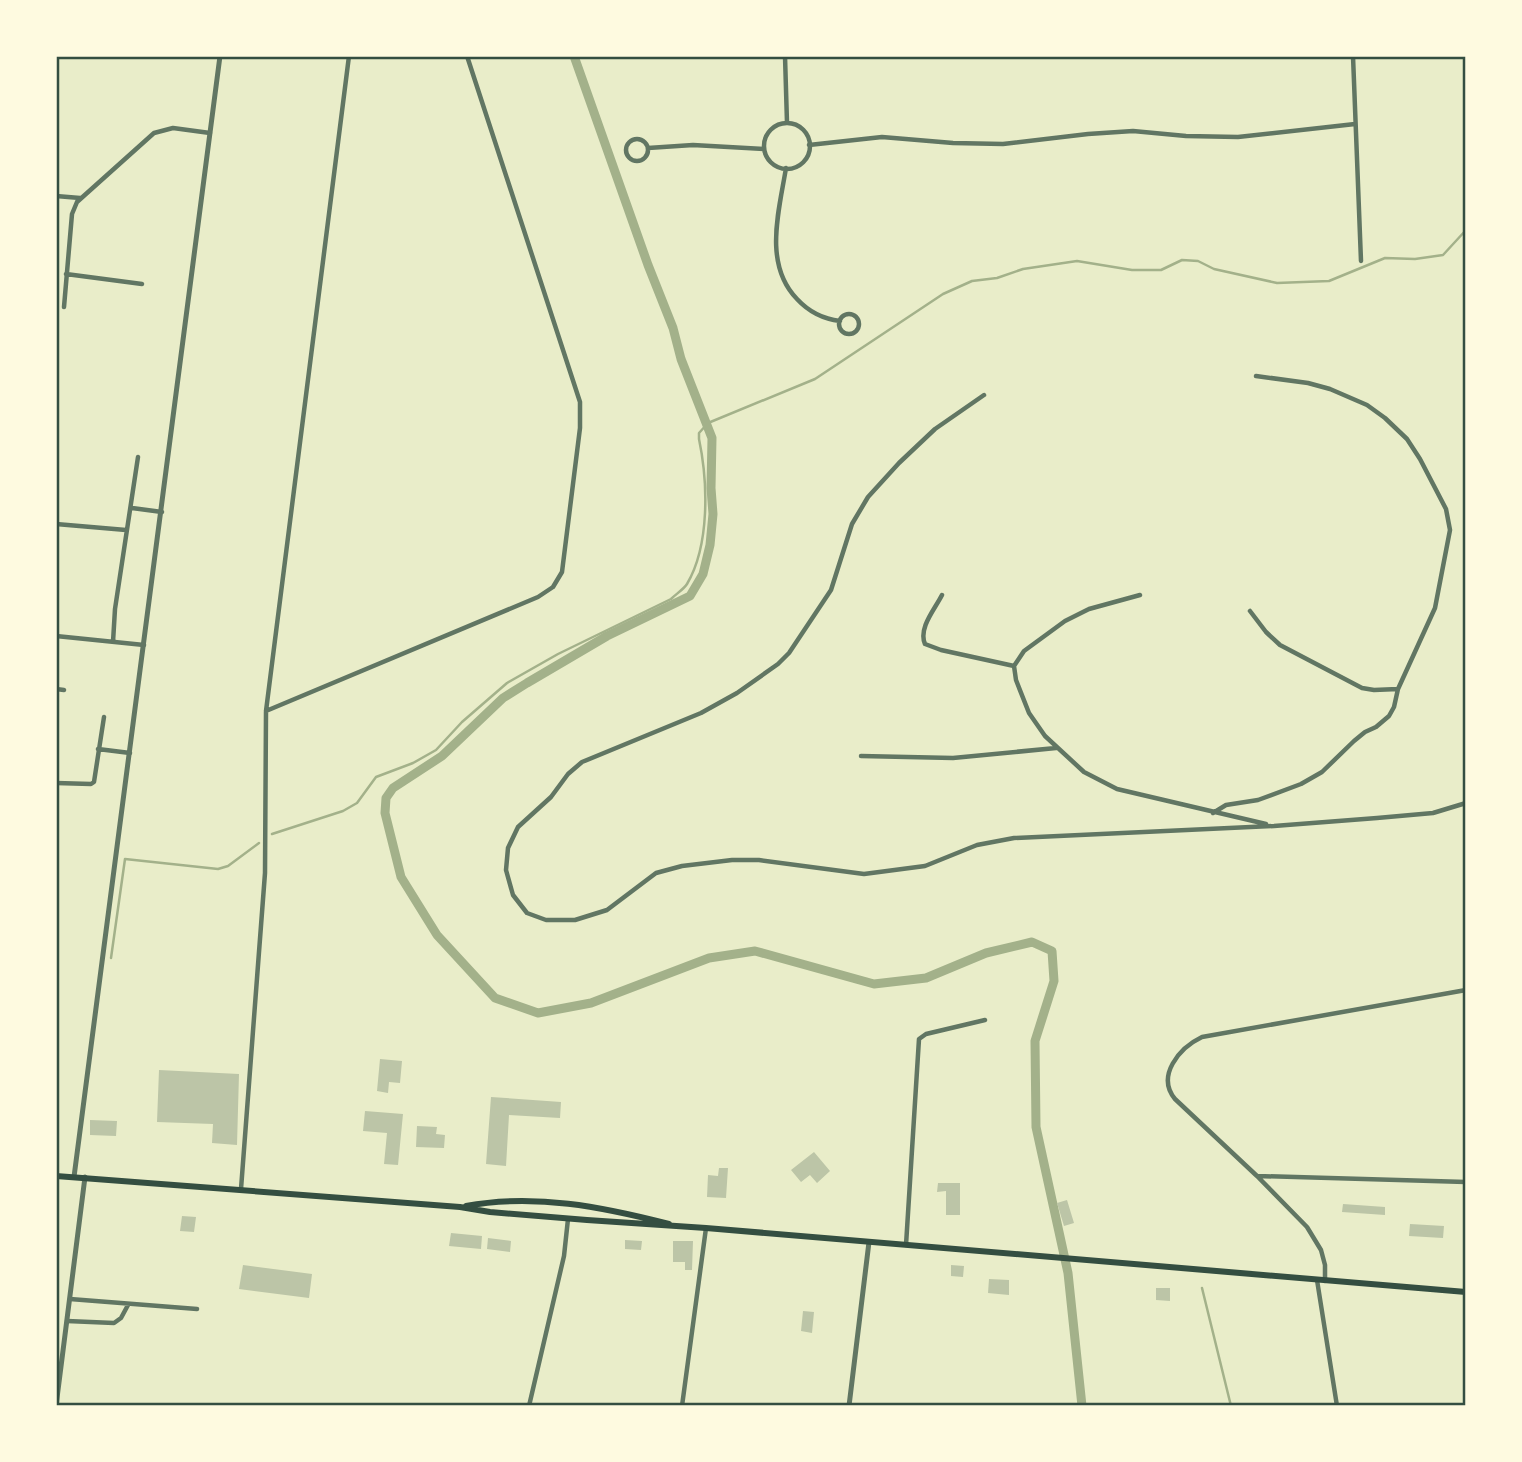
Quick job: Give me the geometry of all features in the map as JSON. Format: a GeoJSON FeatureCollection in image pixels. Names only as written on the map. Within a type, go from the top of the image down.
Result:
{"type":"FeatureCollection","features":[{"type":"Feature","properties":{"kind":"main road"},"geometry":{"type":"LineString","coordinates":[[56,1176],[460,1207],[568,1219],[706,1228],[1466,1292]]}},
{"type":"Feature","properties":{"kind":"main road"},"geometry":{"type":"LineString","coordinates":[[460,1207],[510,1201],[582,1205],[612,1209],[677,1226]]}},
{"type":"Feature","properties":{"kind":"street"},"geometry":{"type":"LineString","coordinates":[[74,1177],[220,56]]}},
{"type":"Feature","properties":{"kind":"street"},"geometry":{"type":"LineString","coordinates":[[241,1189],[265,873],[266,711],[349,56]]}},
{"type":"Feature","properties":{"kind":"street"},"geometry":{"type":"LineString","coordinates":[[266,711],[538,597],[553,587],[562,572],[580,428],[580,402],[467,56]]}},
{"type":"Feature","properties":{"kind":"street"},"geometry":{"type":"LineString","coordinates":[[785,56],[787,123]]}},
{"type":"Feature","properties":{"kind":"street"},"geometry":{"type":"LineString","coordinates":[[1353,56],[1361,261]]}},
{"type":"Feature","properties":{"kind":"street"},"geometry":{"type":"LineString","coordinates":[[787,123],[801,128],[809,145],[807,155],[801,163],[786,168],[772,162],[764,149],[765,138],[772,129],[787,123]]}},
{"type":"Feature","properties":{"kind":"street"},"geometry":{"type":"LineString","coordinates":[[809,145],[882,137],[1003,144],[1133,131],[1238,137],[1355,124]]}},
{"type":"Feature","properties":{"kind":"street"},"geometry":{"type":"LineString","coordinates":[[64,307],[72,214],[80,198],[154,132],[173,128],[210,132]]}},
{"type":"Feature","properties":{"kind":"street"},"geometry":{"type":"LineString","coordinates":[[638,139],[645,142],[648,148],[644,158],[637,160],[628,156],[626,149],[631,141],[638,139]]}},
{"type":"Feature","properties":{"kind":"street"},"geometry":{"type":"LineString","coordinates":[[648,148],[693,145],[764,149]]}},
{"type":"Feature","properties":{"kind":"street"},"geometry":{"type":"LineString","coordinates":[[786,168],[775,244],[780,272],[789,289],[802,304],[822,317],[840,321]]}},
{"type":"Feature","properties":{"kind":"street"},"geometry":{"type":"LineString","coordinates":[[56,196],[80,198]]}},
{"type":"Feature","properties":{"kind":"street"},"geometry":{"type":"LineString","coordinates":[[66,274],[142,284]]}},
{"type":"Feature","properties":{"kind":"street"},"geometry":{"type":"LineString","coordinates":[[852,314],[859,321],[859,327],[853,333],[847,334],[841,329],[840,321],[844,316],[852,314]]}},
{"type":"Feature","properties":{"kind":"street"},"geometry":{"type":"LineString","coordinates":[[1213,813],[1226,805],[1249,803],[1282,793],[1322,772],[1354,741],[1389,716],[1438,597],[1450,530],[1447,509],[1413,449],[1385,418],[1353,398],[1331,389],[1256,376]]}},
{"type":"Feature","properties":{"kind":"street"},"geometry":{"type":"LineString","coordinates":[[984,395],[916,445],[868,497],[852,524],[831,590],[789,653],[778,664],[737,693],[701,713],[582,762],[551,797],[518,827],[511,840],[506,861],[508,882],[519,905],[536,918],[575,920],[607,911],[656,873],[705,862],[759,860],[864,874],[925,866],[977,845],[1014,838],[1274,826],[1424,814],[1466,803]]}},
{"type":"Feature","properties":{"kind":"street"},"geometry":{"type":"LineString","coordinates":[[113,642],[115,609],[138,457]]}},
{"type":"Feature","properties":{"kind":"street"},"geometry":{"type":"LineString","coordinates":[[132,508],[162,512]]}},
{"type":"Feature","properties":{"kind":"street"},"geometry":{"type":"LineString","coordinates":[[56,524],[126,530]]}},
{"type":"Feature","properties":{"kind":"street"},"geometry":{"type":"LineString","coordinates":[[942,595],[924,628],[922,636],[925,644],[1014,666]]}},
{"type":"Feature","properties":{"kind":"street"},"geometry":{"type":"LineString","coordinates":[[1140,595],[1089,608],[1065,621],[1024,651],[1014,666],[1016,680],[1029,713],[1045,736],[1084,772],[1117,789],[1274,826]]}},
{"type":"Feature","properties":{"kind":"street"},"geometry":{"type":"LineString","coordinates":[[1250,611],[1270,637],[1285,648],[1362,688],[1398,689]]}},
{"type":"Feature","properties":{"kind":"street"},"geometry":{"type":"LineString","coordinates":[[56,636],[144,645]]}},
{"type":"Feature","properties":{"kind":"street"},"geometry":{"type":"LineString","coordinates":[[56,689],[64,690]]}},
{"type":"Feature","properties":{"kind":"street"},"geometry":{"type":"LineString","coordinates":[[56,783],[93,784],[104,718]]}},
{"type":"Feature","properties":{"kind":"street"},"geometry":{"type":"LineString","coordinates":[[861,756],[953,758],[1057,748]]}},
{"type":"Feature","properties":{"kind":"street"},"geometry":{"type":"LineString","coordinates":[[99,749],[130,753]]}},
{"type":"Feature","properties":{"kind":"street"},"geometry":{"type":"LineString","coordinates":[[1325,1281],[1324,1258],[1313,1235],[1257,1176],[1175,1099],[1166,1082],[1169,1072],[1184,1049],[1202,1038],[1466,990]]}},
{"type":"Feature","properties":{"kind":"street"},"geometry":{"type":"LineString","coordinates":[[906,1245],[919,1039],[926,1034],[985,1020]]}},
{"type":"Feature","properties":{"kind":"street"},"geometry":{"type":"LineString","coordinates":[[1257,1176],[1466,1182]]}},
{"type":"Feature","properties":{"kind":"street"},"geometry":{"type":"LineString","coordinates":[[56,1406],[85,1177]]}},
{"type":"Feature","properties":{"kind":"street"},"geometry":{"type":"LineString","coordinates":[[529,1406],[564,1256],[568,1219]]}},
{"type":"Feature","properties":{"kind":"street"},"geometry":{"type":"LineString","coordinates":[[682,1406],[706,1228]]}},
{"type":"Feature","properties":{"kind":"street"},"geometry":{"type":"LineString","coordinates":[[849,1406],[869,1242]]}},
{"type":"Feature","properties":{"kind":"street"},"geometry":{"type":"LineString","coordinates":[[1317,1280],[1337,1406]]}},
{"type":"Feature","properties":{"kind":"street"},"geometry":{"type":"LineString","coordinates":[[70,1299],[197,1309]]}},
{"type":"Feature","properties":{"kind":"street"},"geometry":{"type":"LineString","coordinates":[[67,1321],[114,1323],[119,1321],[128,1304]]}},
{"type":"Feature","properties":{"kind":"building"},"geometry":{"type":"Polygon","coordinates":[[[380,1059],[402,1061],[400,1083],[389,1082],[388,1093],[377,1091],[380,1059]]]}},
{"type":"Feature","properties":{"kind":"building"},"geometry":{"type":"Polygon","coordinates":[[[159,1070],[239,1074],[237,1145],[212,1143],[213,1124],[157,1122],[159,1070]]]}},
{"type":"Feature","properties":{"kind":"building"},"geometry":{"type":"Polygon","coordinates":[[[491,1097],[561,1102],[560,1118],[509,1115],[506,1166],[486,1164],[491,1097]]]}},
{"type":"Feature","properties":{"kind":"building"},"geometry":{"type":"Polygon","coordinates":[[[365,1111],[403,1114],[398,1165],[384,1164],[387,1133],[363,1131],[365,1111]]]}},
{"type":"Feature","properties":{"kind":"building"},"geometry":{"type":"Polygon","coordinates":[[[90,1120],[117,1121],[116,1136],[90,1135],[90,1120]]]}},
{"type":"Feature","properties":{"kind":"building"},"geometry":{"type":"Polygon","coordinates":[[[417,1126],[437,1127],[436,1134],[445,1135],[444,1148],[416,1147],[417,1126]]]}},
{"type":"Feature","properties":{"kind":"building"},"geometry":{"type":"Polygon","coordinates":[[[814,1152],[830,1171],[817,1183],[810,1175],[801,1182],[791,1170],[814,1152]]]}},
{"type":"Feature","properties":{"kind":"building"},"geometry":{"type":"Polygon","coordinates":[[[719,1168],[728,1168],[726,1198],[707,1197],[708,1175],[718,1176],[719,1168]]]}},
{"type":"Feature","properties":{"kind":"building"},"geometry":{"type":"Polygon","coordinates":[[[938,1183],[960,1183],[960,1215],[946,1215],[946,1191],[937,1192],[938,1183]]]}},
{"type":"Feature","properties":{"kind":"building"},"geometry":{"type":"Polygon","coordinates":[[[1067,1200],[1074,1223],[1064,1226],[1057,1203],[1067,1200]]]}},
{"type":"Feature","properties":{"kind":"building"},"geometry":{"type":"Polygon","coordinates":[[[1343,1204],[1385,1207],[1385,1215],[1342,1212],[1343,1204]]]}},
{"type":"Feature","properties":{"kind":"building"},"geometry":{"type":"Polygon","coordinates":[[[182,1216],[196,1217],[194,1232],[180,1231],[182,1216]]]}},
{"type":"Feature","properties":{"kind":"building"},"geometry":{"type":"Polygon","coordinates":[[[1410,1224],[1444,1226],[1443,1238],[1409,1236],[1410,1224]]]}},
{"type":"Feature","properties":{"kind":"building"},"geometry":{"type":"Polygon","coordinates":[[[451,1233],[482,1236],[481,1249],[449,1246],[451,1233]]]}},
{"type":"Feature","properties":{"kind":"building"},"geometry":{"type":"Polygon","coordinates":[[[488,1238],[511,1241],[510,1252],[487,1249],[488,1238]]]}},
{"type":"Feature","properties":{"kind":"building"},"geometry":{"type":"Polygon","coordinates":[[[625,1240],[642,1241],[641,1250],[625,1249],[625,1240]]]}},
{"type":"Feature","properties":{"kind":"building"},"geometry":{"type":"Polygon","coordinates":[[[673,1241],[693,1241],[692,1270],[685,1270],[685,1262],[673,1262],[673,1241]]]}},
{"type":"Feature","properties":{"kind":"building"},"geometry":{"type":"Polygon","coordinates":[[[243,1265],[312,1274],[309,1298],[239,1289],[243,1265]]]}},
{"type":"Feature","properties":{"kind":"building"},"geometry":{"type":"Polygon","coordinates":[[[951,1265],[964,1266],[963,1277],[951,1276],[951,1265]]]}},
{"type":"Feature","properties":{"kind":"building"},"geometry":{"type":"Polygon","coordinates":[[[989,1279],[1009,1280],[1009,1295],[988,1293],[989,1279]]]}},
{"type":"Feature","properties":{"kind":"building"},"geometry":{"type":"Polygon","coordinates":[[[1156,1288],[1170,1288],[1170,1301],[1156,1300],[1156,1288]]]}},
{"type":"Feature","properties":{"kind":"building"},"geometry":{"type":"Polygon","coordinates":[[[803,1311],[814,1312],[812,1333],[801,1331],[803,1311]]]}},
{"type":"Feature","properties":{"kind":"waterway"},"geometry":{"type":"LineString","coordinates":[[574,56],[673,328],[681,359],[712,438],[713,514],[710,545],[703,574],[690,596],[607,636],[503,698],[442,756],[393,788],[386,798],[385,813],[401,877],[437,935],[495,998],[538,1013],[591,1003],[709,958],[755,951],[874,984],[926,978],[986,953],[1032,942],[1052,951],[1054,981],[1035,1041],[1036,1127],[1068,1273],[1082,1406]]}},
{"type":"Feature","properties":{"kind":"waterway"},"geometry":{"type":"LineString","coordinates":[[272,834],[343,811],[357,803],[376,777],[413,763],[436,750],[462,722],[507,683],[558,654],[671,599],[687,584],[700,551],[705,493],[699,433],[708,423],[815,379],[943,294],[972,281],[997,278],[1023,269],[1077,261],[1132,270],[1161,270],[1182,260],[1198,261],[1214,269],[1277,283],[1329,281],[1385,258],[1415,259],[1443,255],[1466,230]]}},
{"type":"Feature","properties":{"kind":"waterway"},"geometry":{"type":"LineString","coordinates":[[111,958],[125,859],[218,869],[228,866],[259,843]]}},
{"type":"Feature","properties":{"kind":"waterway"},"geometry":{"type":"LineString","coordinates":[[1202,1288],[1231,1406]]}}]}
